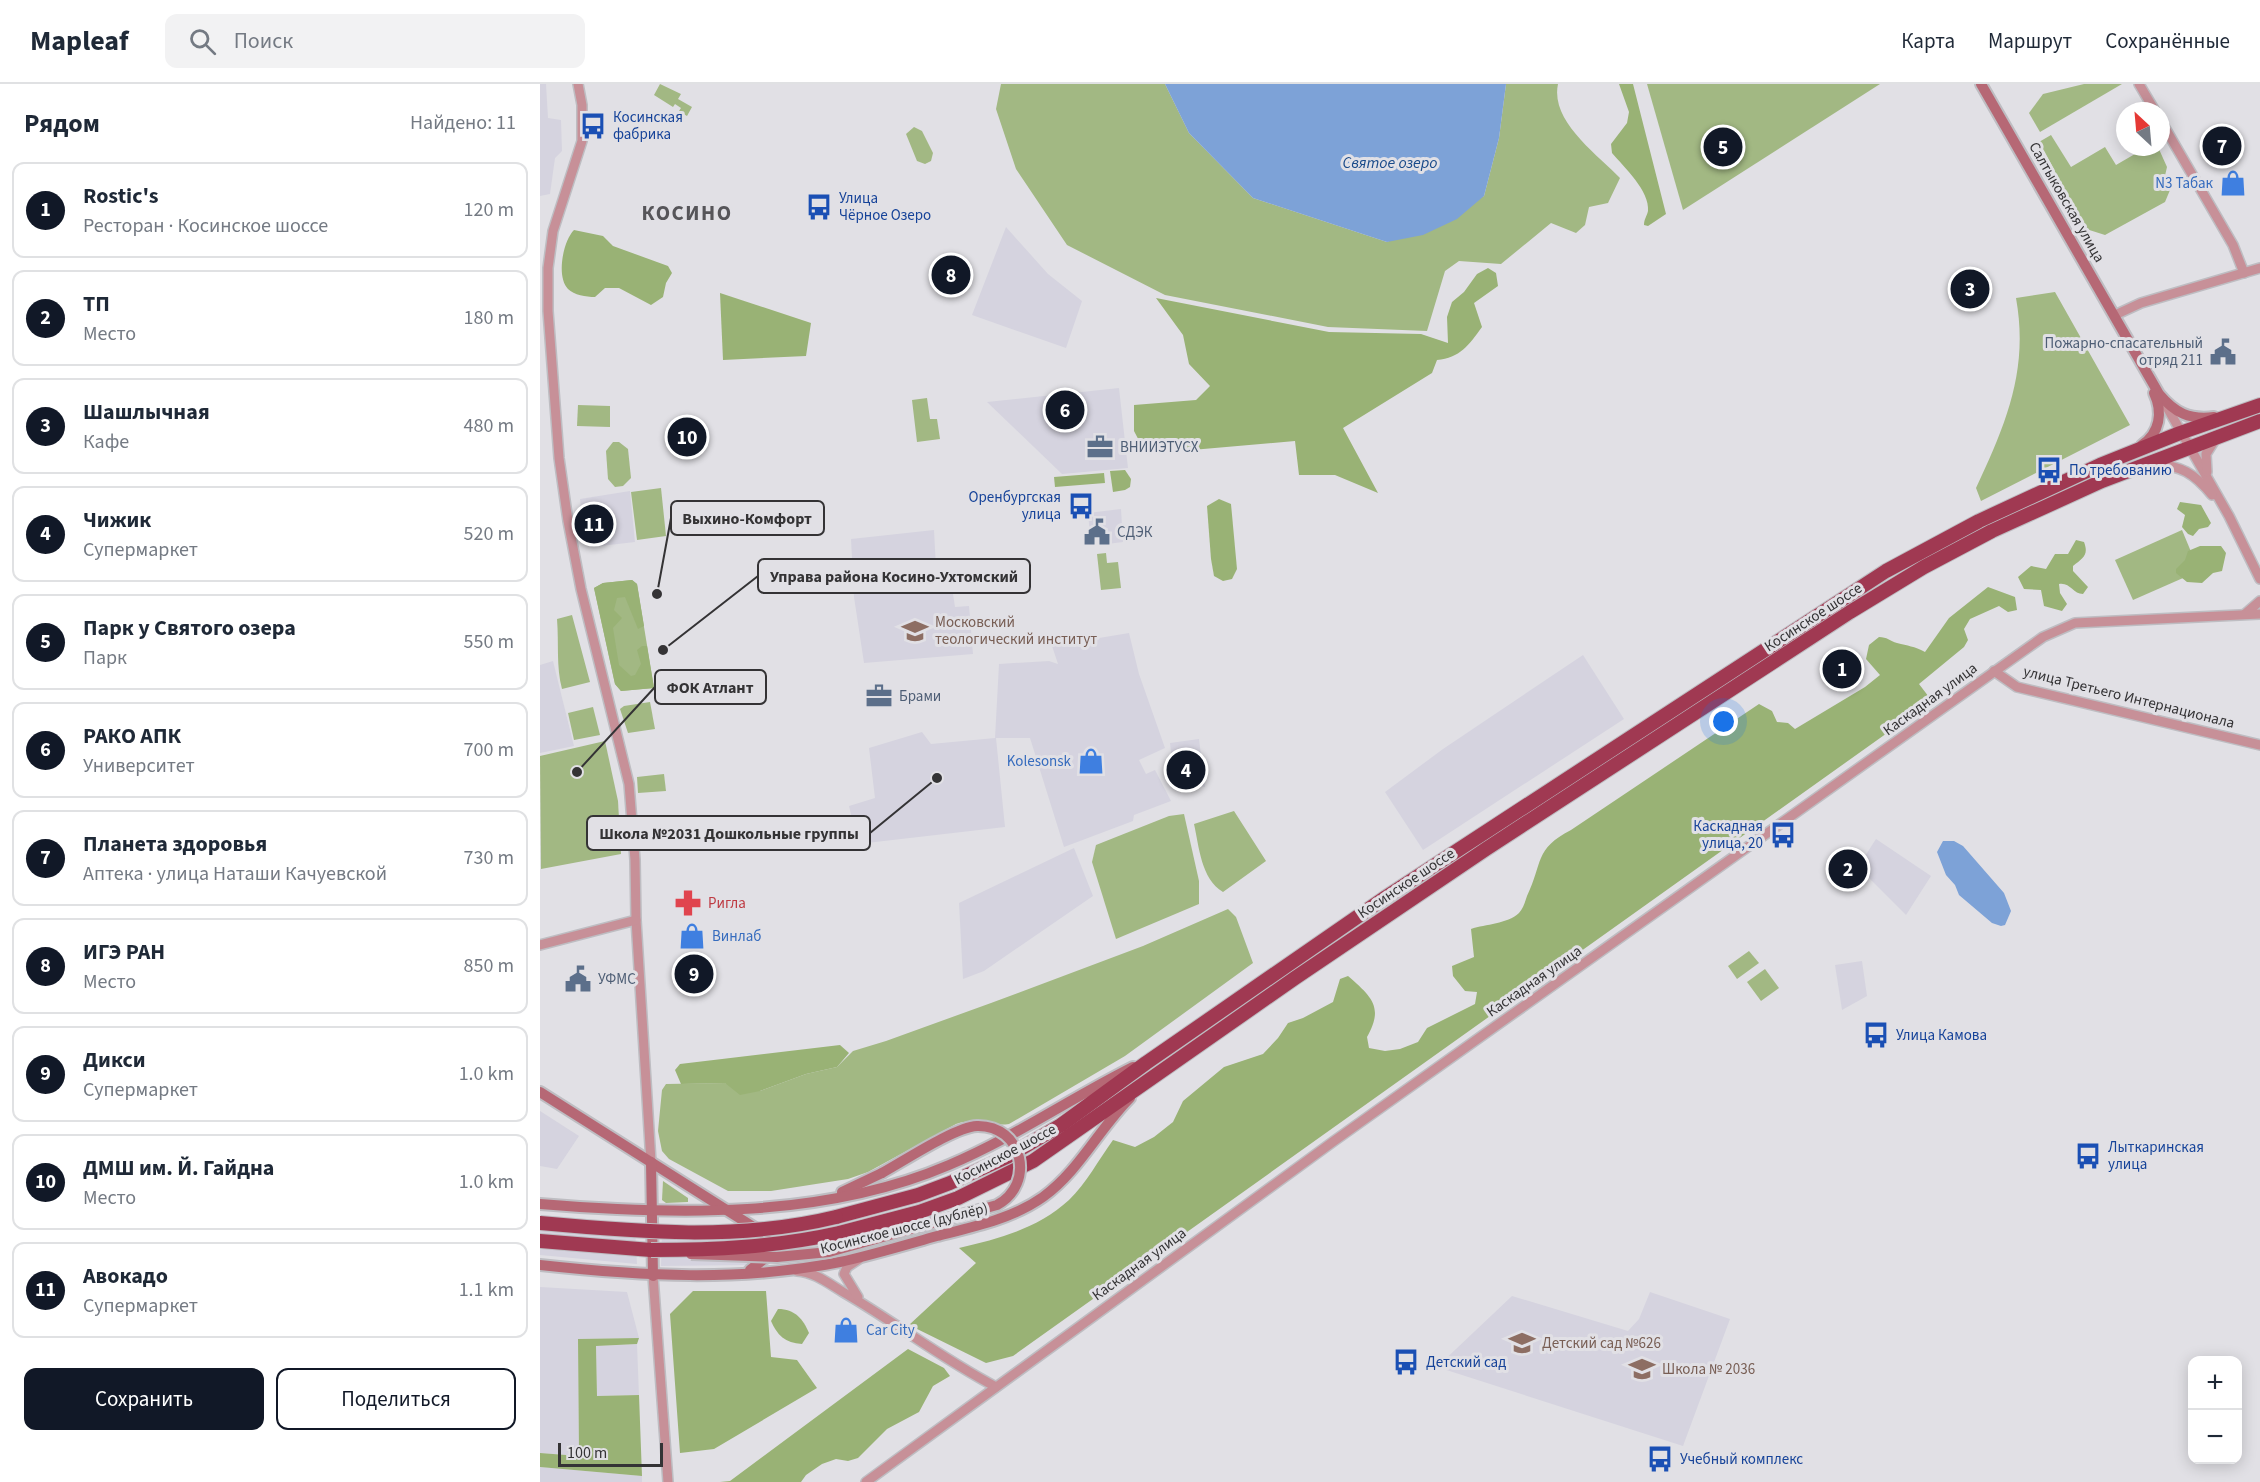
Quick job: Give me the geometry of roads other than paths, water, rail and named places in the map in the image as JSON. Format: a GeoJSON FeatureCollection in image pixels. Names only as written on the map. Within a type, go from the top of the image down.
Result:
{"type":"FeatureCollection","features":[{"type":"Feature","properties":{"kind":"highway","name":"Косинское шоссе"},"geometry":{"type":"LineString","coordinates":[[540,1223],[688,1234],[778,1227],[836,1217],[918,1195],[1007,1157],[1060,1125],[1386,897],[1886,571],[1980,521],[2124,454],[2260,405]]}},
{"type":"Feature","properties":{"kind":"highway","name":"Косинское шоссе"},"geometry":{"type":"LineString","coordinates":[[540,1241],[651,1250],[718,1250],[778,1244],[839,1233],[919,1212],[987,1185],[1066,1140],[1477,855],[1892,586],[1992,531],[2130,469],[2260,421]]}},
{"type":"Feature","properties":{"kind":"main road","name":"Салтыковская улица"},"geometry":{"type":"LineString","coordinates":[[1981,84],[2115,315],[2157,394]]}},
{"type":"Feature","properties":{"kind":"main road"},"geometry":{"type":"LineString","coordinates":[[2157,394],[2170,406],[2188,417],[2229,416]]}},
{"type":"Feature","properties":{"kind":"main road"},"geometry":{"type":"LineString","coordinates":[[2124,454],[2148,440],[2157,428],[2159,405],[2157,394]]}},
{"type":"Feature","properties":{"kind":"main road"},"geometry":{"type":"LineString","coordinates":[[540,1204],[653,1212],[729,1209],[826,1199],[889,1187],[972,1155],[1173,1044]]}},
{"type":"Feature","properties":{"kind":"main road","name":"Косинское шоссе (дублёр)"},"geometry":{"type":"LineString","coordinates":[[540,1265],[653,1276],[784,1270],[870,1255],[1000,1219],[1034,1203],[1065,1178],[1111,1119],[1147,1082]]}},
{"type":"Feature","properties":{"kind":"main road"},"geometry":{"type":"LineString","coordinates":[[540,1092],[764,1233],[770,1246],[768,1256],[758,1266],[744,1273]]}},
{"type":"Feature","properties":{"kind":"main road"},"geometry":{"type":"LineString","coordinates":[[651,1250],[711,1257],[777,1257],[844,1248],[997,1205],[1013,1193],[1020,1179],[1021,1165],[1016,1148],[1008,1138],[992,1128],[976,1126],[960,1131],[882,1173],[826,1199]]}},
{"type":"Feature","properties":{"kind":"main road"},"geometry":{"type":"LineString","coordinates":[[651,1162],[653,1276]]}},
{"type":"Feature","properties":{"kind":"street"},"geometry":{"type":"LineString","coordinates":[[578,84],[582,105],[582,141],[553,231],[548,268],[548,311],[559,458],[568,521],[581,590],[629,784],[651,1162]]}},
{"type":"Feature","properties":{"kind":"street"},"geometry":{"type":"LineString","coordinates":[[2139,84],[2150,102]]}},
{"type":"Feature","properties":{"kind":"street"},"geometry":{"type":"LineString","coordinates":[[2170,136],[2233,245],[2244,273]]}},
{"type":"Feature","properties":{"kind":"street"},"geometry":{"type":"LineString","coordinates":[[2115,315],[2142,303],[2260,268]]}},
{"type":"Feature","properties":{"kind":"street","name":"Салтыковская улица"},"geometry":{"type":"LineString","coordinates":[[2157,394],[2260,579]]}},
{"type":"Feature","properties":{"kind":"street"},"geometry":{"type":"LineString","coordinates":[[2214,495],[2205,461],[2209,448],[2219,435]]}},
{"type":"Feature","properties":{"kind":"street"},"geometry":{"type":"LineString","coordinates":[[2130,469],[2150,465],[2178,467],[2201,482],[2214,495]]}},
{"type":"Feature","properties":{"kind":"street"},"geometry":{"type":"LineString","coordinates":[[2243,615],[2260,601]]}},
{"type":"Feature","properties":{"kind":"street","name":"Каскадная улица"},"geometry":{"type":"LineString","coordinates":[[866,1482],[1343,1135],[2043,637],[2075,623],[2260,614]]}},
{"type":"Feature","properties":{"kind":"street","name":"улица Третьего Интернационала"},"geometry":{"type":"LineString","coordinates":[[1994,671],[2017,687],[2260,745]]}},
{"type":"Feature","properties":{"kind":"street"},"geometry":{"type":"LineString","coordinates":[[540,945],[636,920]]}},
{"type":"Feature","properties":{"kind":"street"},"geometry":{"type":"LineString","coordinates":[[863,1304],[850,1287],[844,1274],[852,1263],[870,1255]]}},
{"type":"Feature","properties":{"kind":"street"},"geometry":{"type":"LineString","coordinates":[[784,1270],[811,1274],[863,1304],[965,1371],[996,1387]]}},
{"type":"Feature","properties":{"kind":"street"},"geometry":{"type":"LineString","coordinates":[[653,1276],[668,1482]]}},
{"type":"Feature","properties":{"kind":"water","name":"Святое озеро"},"geometry":{"type":"Polygon","coordinates":[[[1165,84],[1506,84],[1499,138],[1484,196],[1457,219],[1423,235],[1387,242],[1253,198],[1189,133],[1165,84]]]}},
{"type":"Feature","properties":{"kind":"water"},"geometry":{"type":"Polygon","coordinates":[[[1943,841],[1954,841],[1963,846],[2004,893],[2011,911],[2005,925],[1992,923],[1959,895],[1955,885],[1946,875],[1937,852],[1943,841]]]}},
{"type":"Feature","properties":{"kind":"place","name":"Косинская фабрика"},"geometry":{"type":"Point","coordinates":[593,126]}},
{"type":"Feature","properties":{"kind":"place","name":"Планета здоровья"},"geometry":{"type":"Point","coordinates":[2222,146]}},
{"type":"Feature","properties":{"kind":"place","name":"Парк у Святого озера"},"geometry":{"type":"Point","coordinates":[1723,147]}},
{"type":"Feature","properties":{"kind":"place","name":"N3 Табак"},"geometry":{"type":"Point","coordinates":[2233,183]}},
{"type":"Feature","properties":{"kind":"place","name":"Улица Чёрное Озеро"},"geometry":{"type":"Point","coordinates":[819,207]}},
{"type":"Feature","properties":{"kind":"place","name":"ИГЭ РАН"},"geometry":{"type":"Point","coordinates":[951,275]}},
{"type":"Feature","properties":{"kind":"place","name":"Шашлычная"},"geometry":{"type":"Point","coordinates":[1970,289]}},
{"type":"Feature","properties":{"kind":"place","name":"Пожарно-спасательный отряд 211"},"geometry":{"type":"Point","coordinates":[2223,352]}},
{"type":"Feature","properties":{"kind":"place","name":"РАКО АПК"},"geometry":{"type":"Point","coordinates":[1065,410]}},
{"type":"Feature","properties":{"kind":"place","name":"ДМШ им. Й. Гайдна"},"geometry":{"type":"Point","coordinates":[687,437]}},
{"type":"Feature","properties":{"kind":"place","name":"ВНИИЭТУСХ"},"geometry":{"type":"Point","coordinates":[1100,447]}},
{"type":"Feature","properties":{"kind":"place","name":"По требованию"},"geometry":{"type":"Point","coordinates":[2049,470]}},
{"type":"Feature","properties":{"kind":"place","name":"Оренбургская улица"},"geometry":{"type":"Point","coordinates":[1081,506]}},
{"type":"Feature","properties":{"kind":"place","name":"Авокадо"},"geometry":{"type":"Point","coordinates":[594,524]}},
{"type":"Feature","properties":{"kind":"place","name":"СДЭК"},"geometry":{"type":"Point","coordinates":[1097,532]}},
{"type":"Feature","properties":{"kind":"place","name":"Выхино-Комфорт"},"geometry":{"type":"Point","coordinates":[657,594]}},
{"type":"Feature","properties":{"kind":"place","name":"Московский теологический институт"},"geometry":{"type":"Point","coordinates":[915,631]}},
{"type":"Feature","properties":{"kind":"place","name":"Управа района Косино-Ухтомский"},"geometry":{"type":"Point","coordinates":[663,650]}},
{"type":"Feature","properties":{"kind":"place","name":"Rostic's"},"geometry":{"type":"Point","coordinates":[1842,669]}},
{"type":"Feature","properties":{"kind":"place","name":"Брами"},"geometry":{"type":"Point","coordinates":[879,696]}},
{"type":"Feature","properties":{"kind":"place","name":"Kolesonsk"},"geometry":{"type":"Point","coordinates":[1091,761]}},
{"type":"Feature","properties":{"kind":"place","name":"Чижик"},"geometry":{"type":"Point","coordinates":[1186,770]}},
{"type":"Feature","properties":{"kind":"place","name":"ФОК Атлант"},"geometry":{"type":"Point","coordinates":[577,772]}},
{"type":"Feature","properties":{"kind":"place","name":"Школа №2031 Дошкольные группы"},"geometry":{"type":"Point","coordinates":[937,778]}},
{"type":"Feature","properties":{"kind":"place","name":"Каскадная улица, 20"},"geometry":{"type":"Point","coordinates":[1783,835]}},
{"type":"Feature","properties":{"kind":"place","name":"ТП"},"geometry":{"type":"Point","coordinates":[1848,869]}},
{"type":"Feature","properties":{"kind":"place","name":"Ригла"},"geometry":{"type":"Point","coordinates":[688,903]}},
{"type":"Feature","properties":{"kind":"place","name":"Винлаб"},"geometry":{"type":"Point","coordinates":[692,936]}},
{"type":"Feature","properties":{"kind":"place","name":"Дикси"},"geometry":{"type":"Point","coordinates":[694,974]}},
{"type":"Feature","properties":{"kind":"place","name":"УФМС"},"geometry":{"type":"Point","coordinates":[578,979]}},
{"type":"Feature","properties":{"kind":"place","name":"Улица Камова"},"geometry":{"type":"Point","coordinates":[1876,1035]}},
{"type":"Feature","properties":{"kind":"place","name":"Лыткаринская улица"},"geometry":{"type":"Point","coordinates":[2088,1156]}},
{"type":"Feature","properties":{"kind":"place","name":"Car City"},"geometry":{"type":"Point","coordinates":[846,1330]}},
{"type":"Feature","properties":{"kind":"place","name":"Детский сад №626"},"geometry":{"type":"Point","coordinates":[1522,1343]}},
{"type":"Feature","properties":{"kind":"place","name":"Детский сад"},"geometry":{"type":"Point","coordinates":[1406,1362]}},
{"type":"Feature","properties":{"kind":"place","name":"Школа № 2036"},"geometry":{"type":"Point","coordinates":[1642,1369]}},
{"type":"Feature","properties":{"kind":"place","name":"Учебный комплекс"},"geometry":{"type":"Point","coordinates":[1660,1459]}},
{"type":"Feature","properties":{"kind":"district","name":"КОСИНО"},"geometry":{"type":"Point","coordinates":[687,213]}}]}
